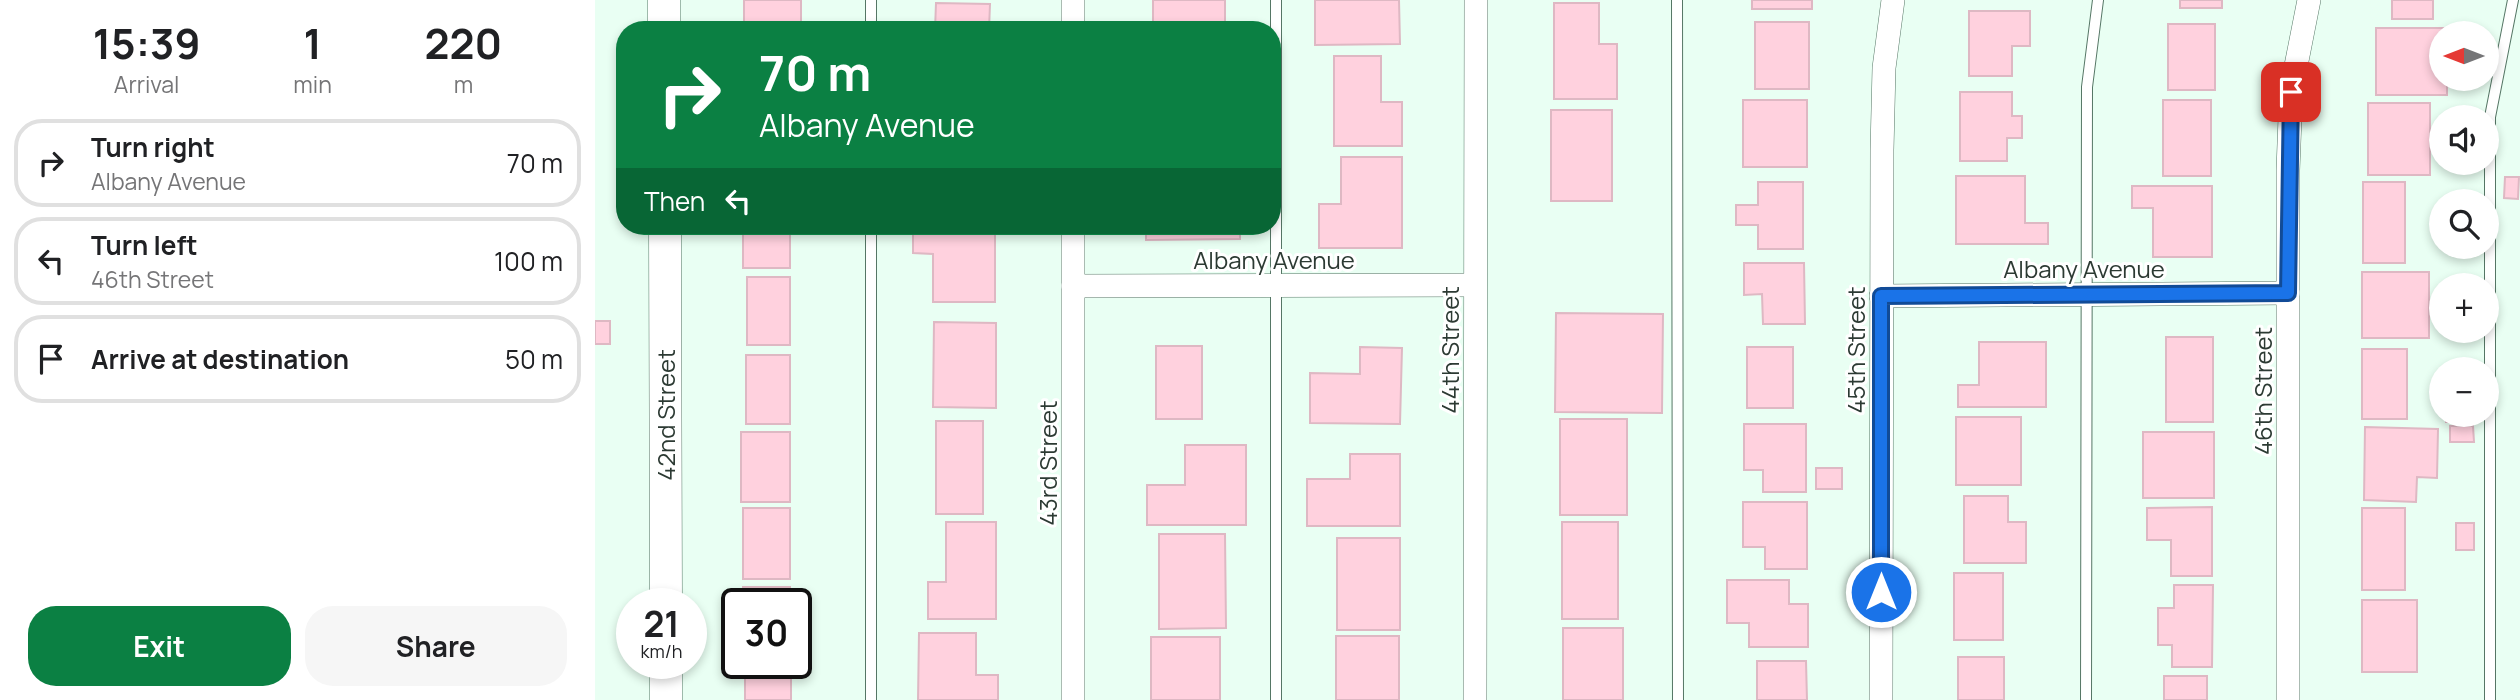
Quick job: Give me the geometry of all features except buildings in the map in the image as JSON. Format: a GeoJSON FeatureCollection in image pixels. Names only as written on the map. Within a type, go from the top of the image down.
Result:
{"type":"FeatureCollection","features":[{"type":"Feature","properties":{"kind":"street"},"geometry":{"type":"LineString","coordinates":[[664,0],[664,21]]}},
{"type":"Feature","properties":{"kind":"street"},"geometry":{"type":"LineString","coordinates":[[1073,0],[1073,21]]}},
{"type":"Feature","properties":{"kind":"street","name":"44th Street"},"geometry":{"type":"LineString","coordinates":[[1475,700],[1476,0]]}},
{"type":"Feature","properties":{"kind":"street","name":"45th Street"},"geometry":{"type":"LineString","coordinates":[[1881,700],[1884,68],[1893,0]]}},
{"type":"Feature","properties":{"kind":"street","name":"46th Street"},"geometry":{"type":"LineString","coordinates":[[2288,700],[2291,92],[2309,0]]}},
{"type":"Feature","properties":{"kind":"street","name":"42nd Street"},"geometry":{"type":"LineString","coordinates":[[665,235],[666,588]]}},
{"type":"Feature","properties":{"kind":"street","name":"43rd Street"},"geometry":{"type":"LineString","coordinates":[[1073,235],[1073,700]]}},
{"type":"Feature","properties":{"kind":"street","name":"Albany Avenue"},"geometry":{"type":"LineString","coordinates":[[1073,286],[1475,285]]}},
{"type":"Feature","properties":{"kind":"street","name":"Albany Avenue"},"geometry":{"type":"LineString","coordinates":[[1881,296],[2288,293]]}},
{"type":"Feature","properties":{"kind":"street"},"geometry":{"type":"LineString","coordinates":[[666,679],[666,700]]}},
{"type":"Feature","properties":{"kind":"lane"},"geometry":{"type":"LineString","coordinates":[[871,0],[871,21]]}},
{"type":"Feature","properties":{"kind":"lane"},"geometry":{"type":"LineString","coordinates":[[1276,0],[1276,21]]}},
{"type":"Feature","properties":{"kind":"lane"},"geometry":{"type":"LineString","coordinates":[[1677,0],[1678,700]]}},
{"type":"Feature","properties":{"kind":"lane"},"geometry":{"type":"LineString","coordinates":[[2086,700],[2087,87],[2098,0]]}},
{"type":"Feature","properties":{"kind":"lane"},"geometry":{"type":"LineString","coordinates":[[2490,700],[2490,117],[2513,0]]}},
{"type":"Feature","properties":{"kind":"lane"},"geometry":{"type":"LineString","coordinates":[[871,235],[871,700]]}},
{"type":"Feature","properties":{"kind":"lane"},"geometry":{"type":"LineString","coordinates":[[1276,235],[1276,700]]}},
{"type":"Feature","properties":{"kind":"route"},"geometry":{"type":"LineString","coordinates":[[1881,592],[1881,296],[2288,293],[2291,92]]}}]}
